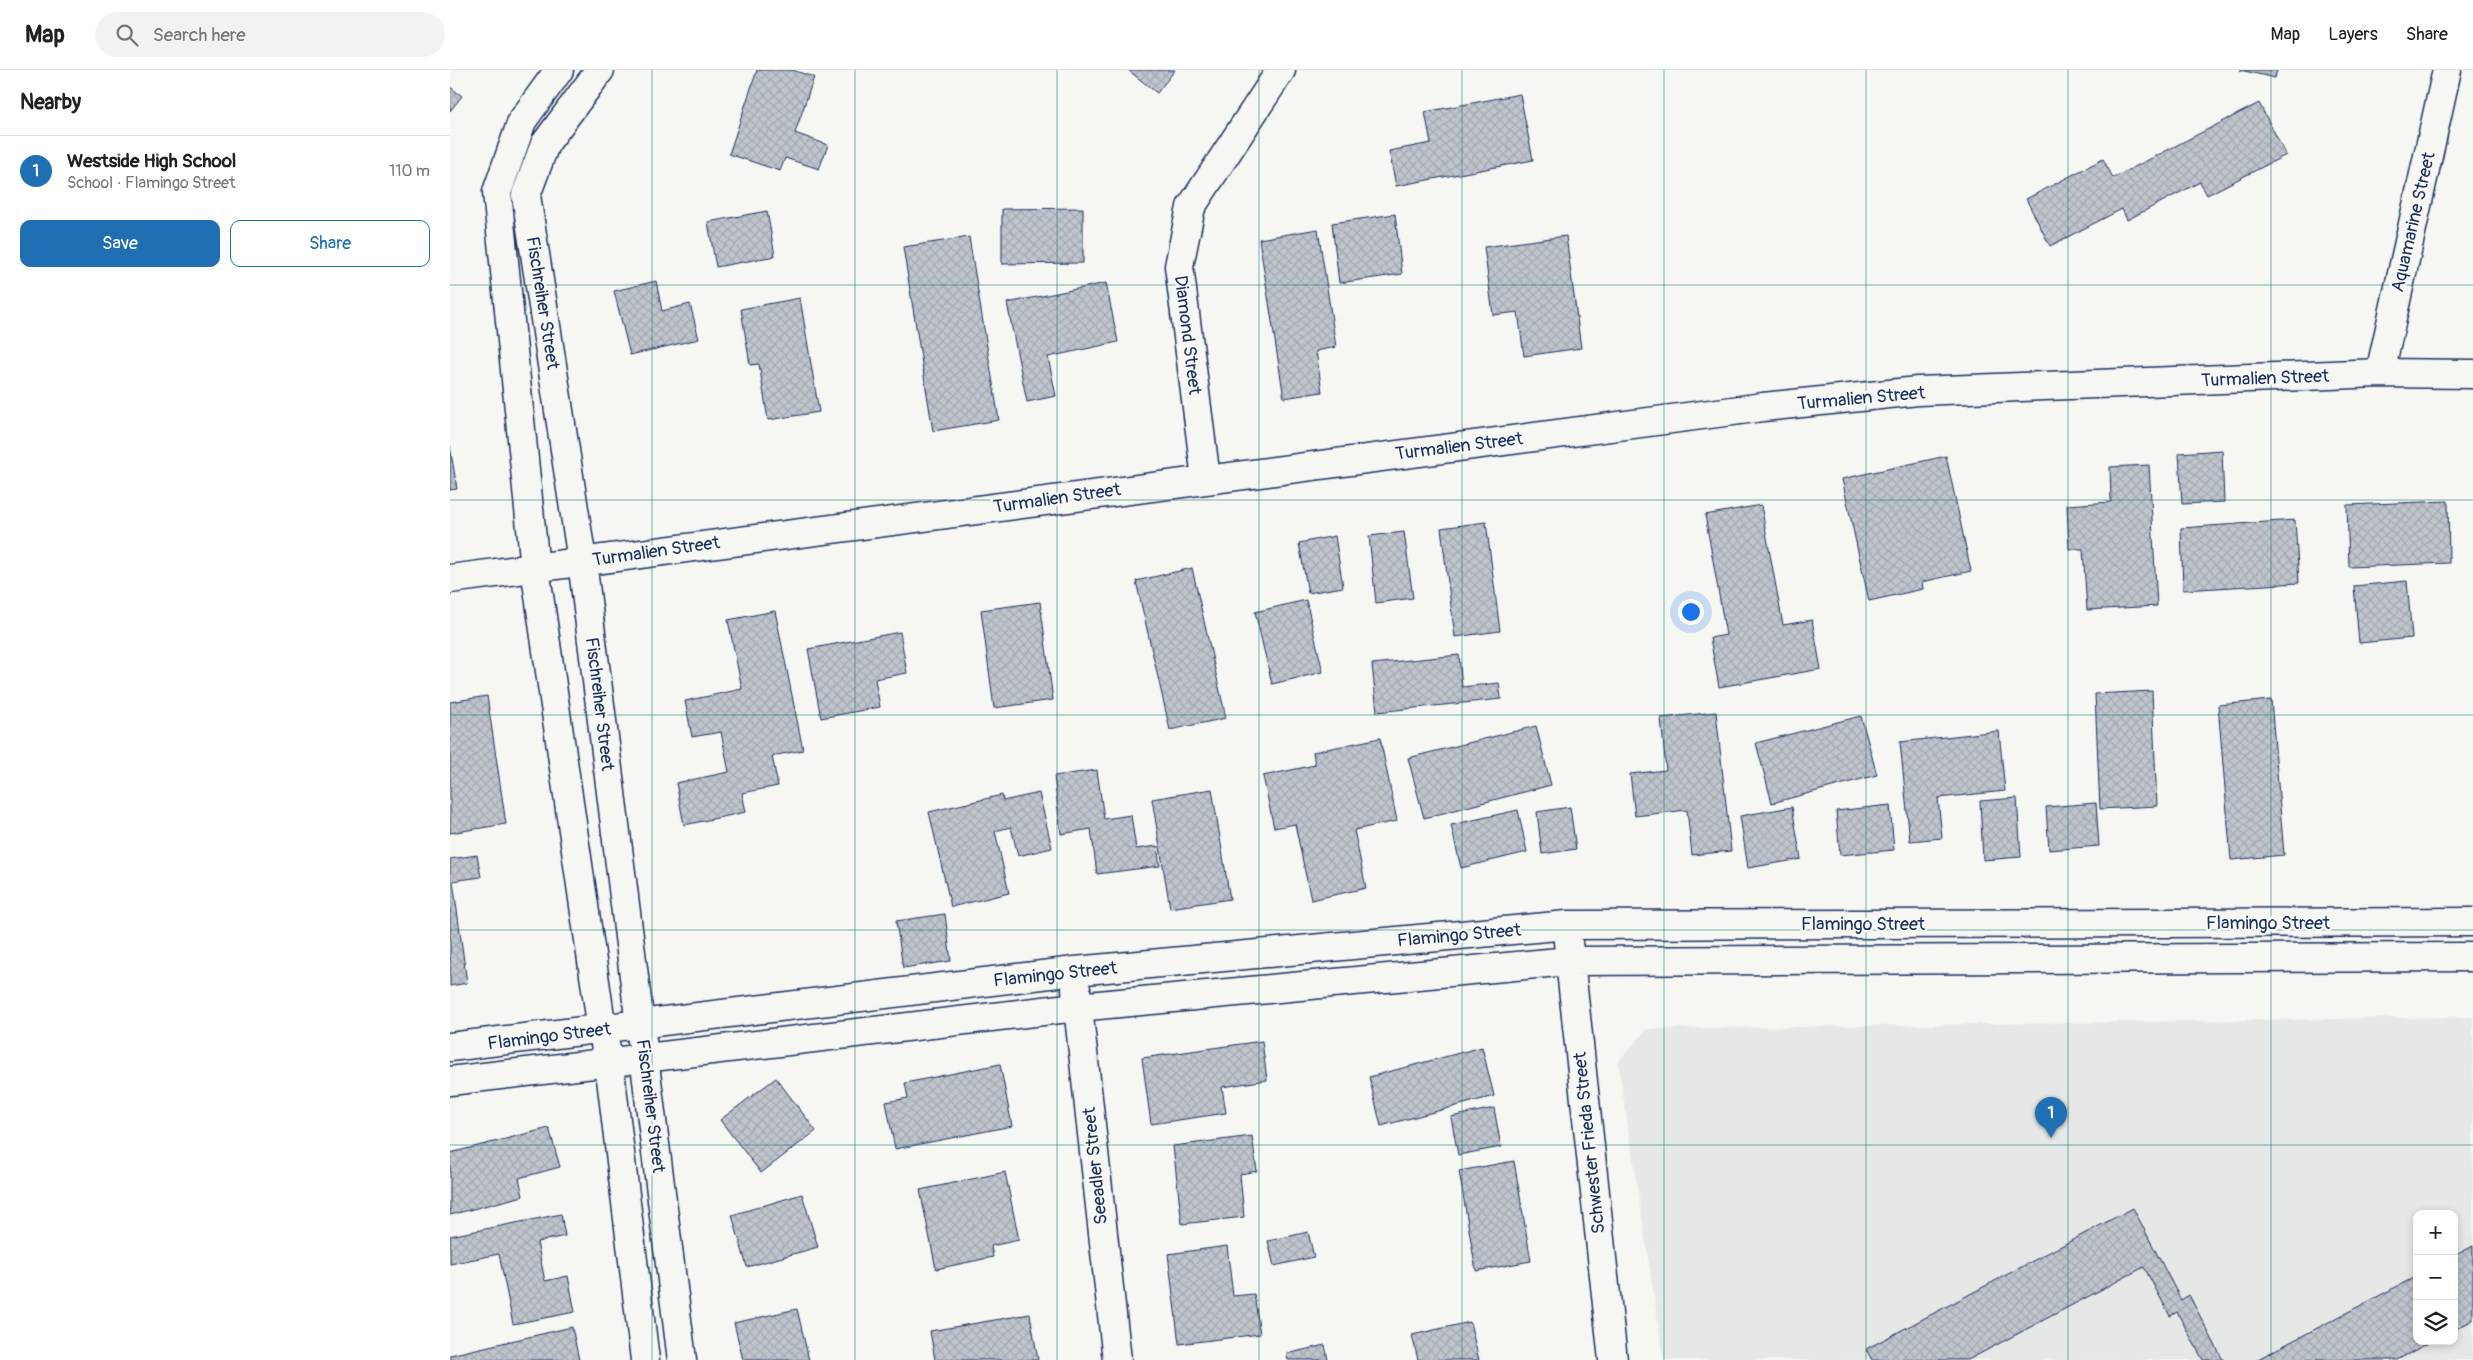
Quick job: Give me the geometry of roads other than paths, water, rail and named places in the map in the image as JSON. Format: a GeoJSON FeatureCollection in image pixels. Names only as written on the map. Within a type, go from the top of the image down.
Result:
{"type":"FeatureCollection","features":[{"type":"Feature","properties":{"kind":"street","name":"Fischreiher Street"},"geometry":{"type":"LineString","coordinates":[[559,70],[522,121],[497,192],[535,568],[602,1030],[609,1062],[646,1360]]}},
{"type":"Feature","properties":{"kind":"street","name":"Fischreiher Street"},"geometry":{"type":"LineString","coordinates":[[600,70],[545,144],[526,196],[582,561],[640,1025],[646,1056],[682,1360]]}},
{"type":"Feature","properties":{"kind":"street","name":"Diamond Street"},"geometry":{"type":"LineString","coordinates":[[1206,478],[1179,266],[1191,207],[1281,70]]}},
{"type":"Feature","properties":{"kind":"street","name":"Aquamarine Street"},"geometry":{"type":"LineString","coordinates":[[2380,373],[2447,70]]}},
{"type":"Feature","properties":{"kind":"street","name":"Turmalien Street"},"geometry":{"type":"LineString","coordinates":[[450,579],[1206,478],[1763,407],[1918,391],[2380,373],[2473,374]]}},
{"type":"Feature","properties":{"kind":"street","name":"Flamingo Street"},"geometry":{"type":"LineString","coordinates":[[450,1047],[1075,971],[1566,925],[2473,922]]}},
{"type":"Feature","properties":{"kind":"street","name":"Schwester Frieda Street"},"geometry":{"type":"LineString","coordinates":[[1566,925],[1613,1360]]}},
{"type":"Feature","properties":{"kind":"street","name":"Flamingo Street"},"geometry":{"type":"LineString","coordinates":[[450,1080],[1077,1007],[1569,961],[2473,957]]}},
{"type":"Feature","properties":{"kind":"street","name":"Seeadler Street"},"geometry":{"type":"LineString","coordinates":[[1075,971],[1077,1007],[1117,1360]]}},
{"type":"Feature","properties":{"kind":"place","name":"Westside High School"},"geometry":{"type":"Point","coordinates":[2051,1138]}}]}
